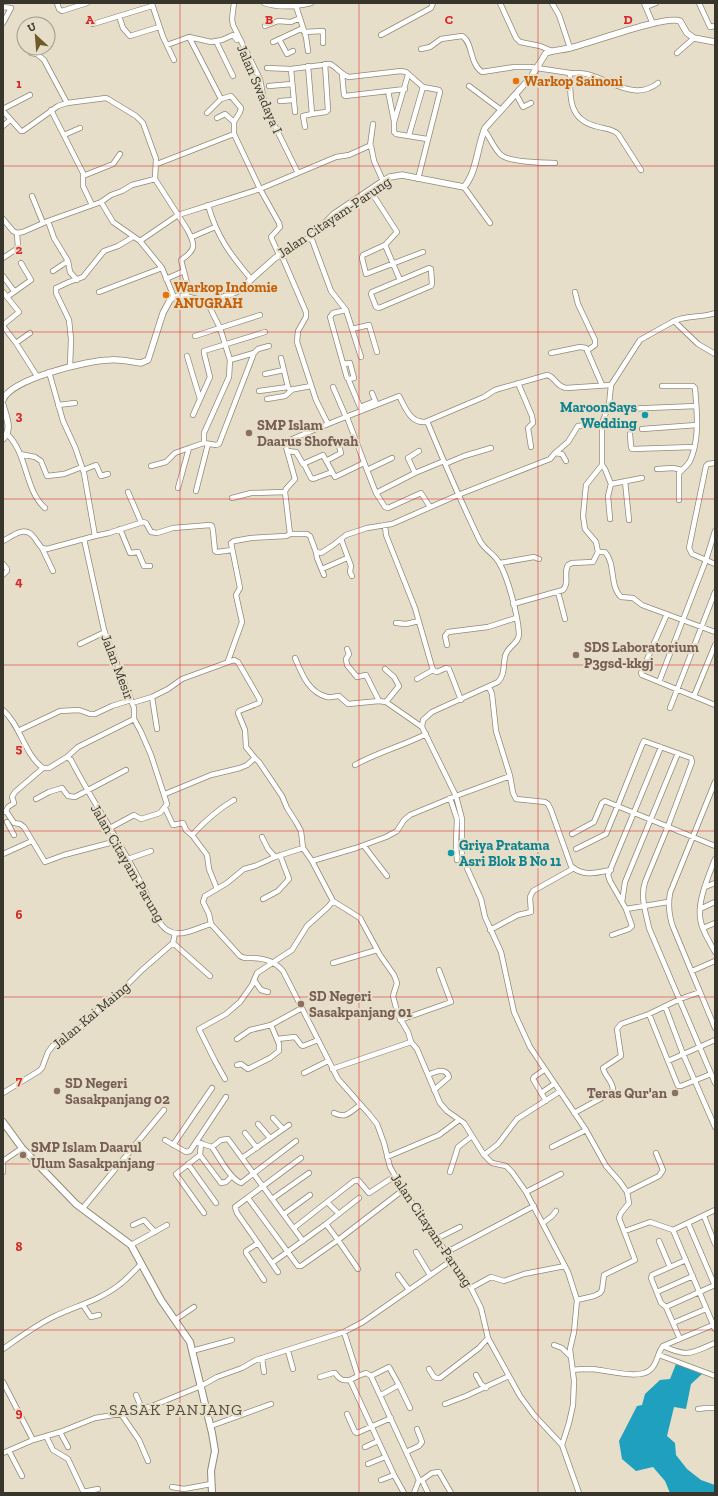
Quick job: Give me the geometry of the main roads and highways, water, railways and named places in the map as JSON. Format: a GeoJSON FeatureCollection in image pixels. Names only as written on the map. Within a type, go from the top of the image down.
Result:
{"type":"FeatureCollection","features":[{"type":"Feature","properties":{"kind":"main road"},"geometry":{"type":"LineString","coordinates":[[3,1122],[22,1148],[68,1196],[131,1245],[161,1300],[190,1342],[211,1426],[215,1451],[211,1471],[212,1493]]}},
{"type":"Feature","properties":{"kind":"water"},"geometry":{"type":"Polygon","coordinates":[[[676,1364],[702,1374],[691,1384],[686,1409],[674,1407],[667,1436],[675,1443],[676,1455],[687,1469],[701,1480],[715,1485],[715,1493],[670,1493],[665,1481],[653,1467],[636,1471],[622,1459],[619,1441],[637,1406],[642,1405],[645,1394],[660,1380],[670,1379],[676,1364]]]}},
{"type":"Feature","properties":{"kind":"place","name":"Warkop Sainoni"},"geometry":{"type":"Point","coordinates":[516,81]}},
{"type":"Feature","properties":{"kind":"place","name":"Warkop Indomie ANUGRAH"},"geometry":{"type":"Point","coordinates":[166,295]}},
{"type":"Feature","properties":{"kind":"place","name":"MaroonSays Wedding"},"geometry":{"type":"Point","coordinates":[645,415]}},
{"type":"Feature","properties":{"kind":"place","name":"SMP Islam Daarus Shofwah"},"geometry":{"type":"Point","coordinates":[249,433]}},
{"type":"Feature","properties":{"kind":"place","name":"SDS Laboratorium P3gsd-kkgj"},"geometry":{"type":"Point","coordinates":[576,655]}},
{"type":"Feature","properties":{"kind":"place","name":"Griya Pratama Asri Blok B No 11"},"geometry":{"type":"Point","coordinates":[451,853]}},
{"type":"Feature","properties":{"kind":"place","name":"SD Negeri Sasakpanjang 01"},"geometry":{"type":"Point","coordinates":[301,1004]}},
{"type":"Feature","properties":{"kind":"place","name":"SD Negeri Sasakpanjang 02"},"geometry":{"type":"Point","coordinates":[57,1091]}},
{"type":"Feature","properties":{"kind":"place","name":"Teras Qur'an"},"geometry":{"type":"Point","coordinates":[675,1093]}},
{"type":"Feature","properties":{"kind":"place","name":"SMP Islam Daarul Ulum Sasakpanjang"},"geometry":{"type":"Point","coordinates":[23,1155]}},
{"type":"Feature","properties":{"kind":"district","name":"SASAK PANJANG"},"geometry":{"type":"Point","coordinates":[176,1409]}}]}
